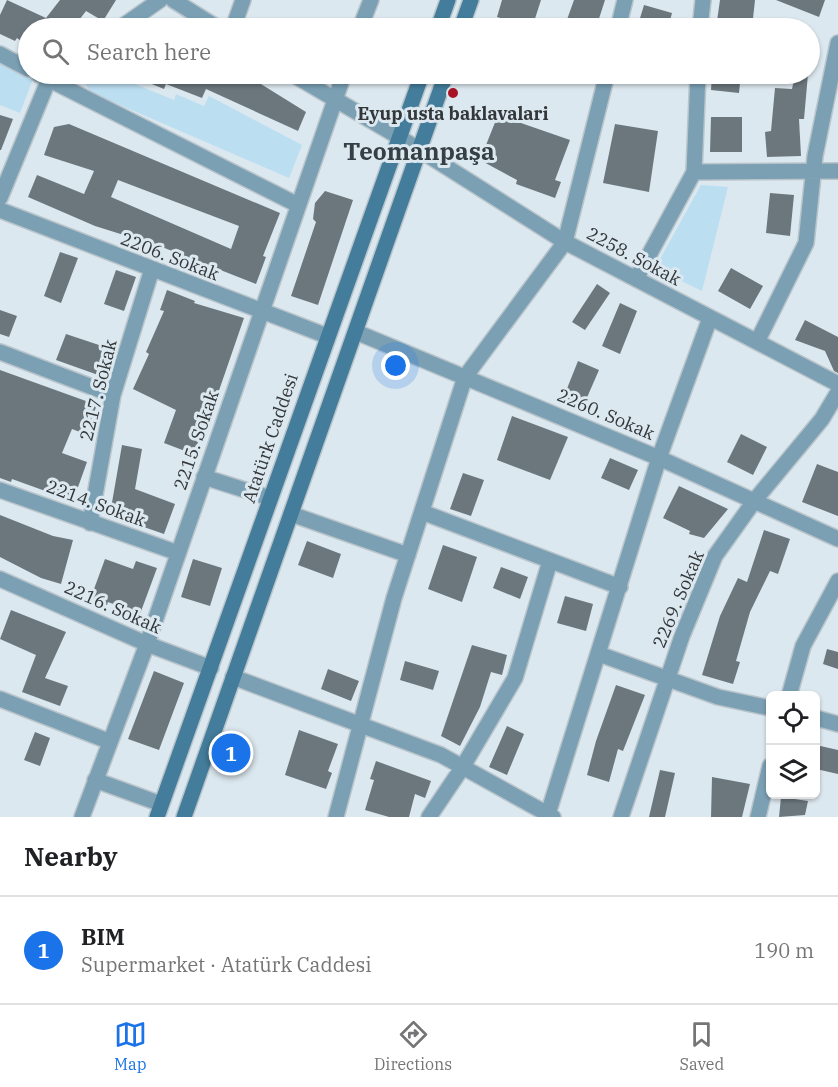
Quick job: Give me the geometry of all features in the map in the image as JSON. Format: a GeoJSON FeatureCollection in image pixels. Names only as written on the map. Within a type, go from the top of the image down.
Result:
{"type":"FeatureCollection","features":[{"type":"Feature","properties":{"kind":"main road"},"geometry":{"type":"LineString","coordinates":[[442,18],[448,0]]}},
{"type":"Feature","properties":{"kind":"main road"},"geometry":{"type":"LineString","coordinates":[[465,18],[471,0]]}},
{"type":"Feature","properties":{"kind":"main road","name":"Atatürk Caddesi"},"geometry":{"type":"LineString","coordinates":[[159,810],[418,84]]}},
{"type":"Feature","properties":{"kind":"main road"},"geometry":{"type":"LineString","coordinates":[[184,817],[443,84]]}},
{"type":"Feature","properties":{"kind":"street"},"geometry":{"type":"LineString","coordinates":[[134,18],[160,0]]}},
{"type":"Feature","properties":{"kind":"street"},"geometry":{"type":"LineString","coordinates":[[173,0],[202,18]]}},
{"type":"Feature","properties":{"kind":"street"},"geometry":{"type":"LineString","coordinates":[[237,18],[243,0]]}},
{"type":"Feature","properties":{"kind":"street"},"geometry":{"type":"LineString","coordinates":[[364,18],[370,0]]}},
{"type":"Feature","properties":{"kind":"street"},"geometry":{"type":"LineString","coordinates":[[620,18],[625,0]]}},
{"type":"Feature","properties":{"kind":"street"},"geometry":{"type":"LineString","coordinates":[[701,18],[703,0]]}},
{"type":"Feature","properties":{"kind":"street"},"geometry":{"type":"LineString","coordinates":[[757,342],[806,243],[814,170],[838,43]]}},
{"type":"Feature","properties":{"kind":"street"},"geometry":{"type":"LineString","coordinates":[[0,54],[18,64]]}},
{"type":"Feature","properties":{"kind":"street"},"geometry":{"type":"LineString","coordinates":[[0,198],[44,84]]}},
{"type":"Feature","properties":{"kind":"street"},"geometry":{"type":"LineString","coordinates":[[65,84],[298,205]]}},
{"type":"Feature","properties":{"kind":"street","name":"2258. Sokak"},"geometry":{"type":"LineString","coordinates":[[308,84],[399,137],[565,242],[838,384]]}},
{"type":"Feature","properties":{"kind":"street","name":"2215. Sokak"},"geometry":{"type":"LineString","coordinates":[[82,817],[108,741],[147,644],[341,84]]}},
{"type":"Feature","properties":{"kind":"street"},"geometry":{"type":"LineString","coordinates":[[336,817],[394,598],[465,376],[565,242],[604,84]]}},
{"type":"Feature","properties":{"kind":"street"},"geometry":{"type":"LineString","coordinates":[[636,279],[694,172],[698,84]]}},
{"type":"Feature","properties":{"kind":"street"},"geometry":{"type":"LineString","coordinates":[[694,172],[838,171]]}},
{"type":"Feature","properties":{"kind":"street","name":"2206. Sokak"},"geometry":{"type":"LineString","coordinates":[[0,210],[327,336]]}},
{"type":"Feature","properties":{"kind":"street","name":"2217. Sokak"},"geometry":{"type":"LineString","coordinates":[[90,523],[113,395],[152,269]]}},
{"type":"Feature","properties":{"kind":"street"},"geometry":{"type":"LineString","coordinates":[[233,676],[441,755],[549,816],[659,458],[710,318]]}},
{"type":"Feature","properties":{"kind":"street","name":"2260. Sokak"},"geometry":{"type":"LineString","coordinates":[[356,332],[659,458],[838,539]]}},
{"type":"Feature","properties":{"kind":"street"},"geometry":{"type":"LineString","coordinates":[[0,352],[113,395]]}},
{"type":"Feature","properties":{"kind":"street","name":"2269. Sokak"},"geometry":{"type":"LineString","coordinates":[[621,817],[667,678],[716,556],[755,500],[822,419],[838,392]]}},
{"type":"Feature","properties":{"kind":"street"},"geometry":{"type":"LineString","coordinates":[[204,477],[270,498]]}},
{"type":"Feature","properties":{"kind":"street","name":"2214. Sokak"},"geometry":{"type":"LineString","coordinates":[[0,490],[178,553]]}},
{"type":"Feature","properties":{"kind":"street"},"geometry":{"type":"LineString","coordinates":[[422,512],[620,587]]}},
{"type":"Feature","properties":{"kind":"street"},"geometry":{"type":"LineString","coordinates":[[291,514],[408,555]]}},
{"type":"Feature","properties":{"kind":"street"},"geometry":{"type":"LineString","coordinates":[[429,817],[462,768],[514,678],[550,561]]}},
{"type":"Feature","properties":{"kind":"street","name":"2216. Sokak"},"geometry":{"type":"LineString","coordinates":[[0,579],[147,644],[211,668]]}},
{"type":"Feature","properties":{"kind":"street"},"geometry":{"type":"LineString","coordinates":[[790,691],[803,646],[838,581]]}},
{"type":"Feature","properties":{"kind":"street"},"geometry":{"type":"LineString","coordinates":[[599,654],[718,697],[766,707]]}},
{"type":"Feature","properties":{"kind":"street"},"geometry":{"type":"LineString","coordinates":[[0,699],[108,741]]}},
{"type":"Feature","properties":{"kind":"street"},"geometry":{"type":"LineString","coordinates":[[820,719],[838,724]]}},
{"type":"Feature","properties":{"kind":"street"},"geometry":{"type":"LineString","coordinates":[[94,780],[159,810]]}},
{"type":"Feature","properties":{"kind":"street"},"geometry":{"type":"LineString","coordinates":[[758,817],[766,786]]}},
{"type":"Feature","properties":{"kind":"shaded area"},"geometry":{"type":"Polygon","coordinates":[[[0,62],[18,71],[18,84],[31,84],[20,113],[0,105],[0,62]]]}},
{"type":"Feature","properties":{"kind":"shaded area"},"geometry":{"type":"Polygon","coordinates":[[[86,84],[135,84],[174,100],[176,94],[204,106],[209,96],[302,145],[289,178],[90,92],[86,84]]]}},
{"type":"Feature","properties":{"kind":"shaded area"},"geometry":{"type":"Polygon","coordinates":[[[701,185],[728,187],[702,291],[655,268],[701,185]]]}},
{"type":"Feature","properties":{"kind":"building"},"geometry":{"type":"Polygon","coordinates":[[[7,0],[46,18],[18,18],[18,39],[15,41],[0,34],[0,15],[7,0]]]}},
{"type":"Feature","properties":{"kind":"building"},"geometry":{"type":"Polygon","coordinates":[[[60,0],[116,0],[105,18],[98,18],[86,11],[81,18],[46,18],[60,0]]]}},
{"type":"Feature","properties":{"kind":"building"},"geometry":{"type":"Polygon","coordinates":[[[502,0],[541,0],[535,18],[497,17],[502,0]]]}},
{"type":"Feature","properties":{"kind":"building"},"geometry":{"type":"Polygon","coordinates":[[[574,0],[605,0],[599,18],[568,18],[574,0]]]}},
{"type":"Feature","properties":{"kind":"building"},"geometry":{"type":"Polygon","coordinates":[[[720,0],[755,0],[753,18],[717,18],[720,0]]]}},
{"type":"Feature","properties":{"kind":"building"},"geometry":{"type":"Polygon","coordinates":[[[776,0],[825,0],[819,17],[776,0]]]}},
{"type":"Feature","properties":{"kind":"building"},"geometry":{"type":"Polygon","coordinates":[[[644,5],[672,13],[671,18],[640,18],[644,5]]]}},
{"type":"Feature","properties":{"kind":"building"},"geometry":{"type":"Polygon","coordinates":[[[152,84],[166,84],[164,89],[152,84]]]}},
{"type":"Feature","properties":{"kind":"building"},"geometry":{"type":"Polygon","coordinates":[[[166,84],[261,84],[306,112],[298,131],[206,89],[202,98],[166,84]]]}},
{"type":"Feature","properties":{"kind":"building"},"geometry":{"type":"Polygon","coordinates":[[[711,84],[740,84],[739,93],[711,90],[711,84]]]}},
{"type":"Feature","properties":{"kind":"building"},"geometry":{"type":"Polygon","coordinates":[[[793,84],[807,84],[804,119],[799,119],[801,156],[767,157],[765,132],[771,131],[775,88],[792,89],[793,84]]]}},
{"type":"Feature","properties":{"kind":"building"},"geometry":{"type":"Polygon","coordinates":[[[0,115],[13,119],[1,150],[0,150],[0,115]]]}},
{"type":"Feature","properties":{"kind":"building"},"geometry":{"type":"Polygon","coordinates":[[[498,115],[570,140],[555,180],[561,182],[555,198],[516,184],[517,180],[480,160],[498,115]]]}},
{"type":"Feature","properties":{"kind":"building"},"geometry":{"type":"Polygon","coordinates":[[[711,117],[742,117],[742,152],[710,152],[711,117]]]}},
{"type":"Feature","properties":{"kind":"building"},"geometry":{"type":"Polygon","coordinates":[[[69,124],[280,213],[263,256],[266,257],[256,284],[162,247],[95,226],[28,197],[37,175],[84,194],[94,171],[44,155],[54,127],[69,124]],[[118,180],[111,197],[231,249],[239,226],[118,180]]]}},
{"type":"Feature","properties":{"kind":"building"},"geometry":{"type":"Polygon","coordinates":[[[615,124],[658,131],[649,192],[603,183],[615,124]]]}},
{"type":"Feature","properties":{"kind":"building"},"geometry":{"type":"Polygon","coordinates":[[[325,191],[353,200],[318,305],[291,296],[316,222],[313,219],[315,203],[325,191]]]}},
{"type":"Feature","properties":{"kind":"building"},"geometry":{"type":"Polygon","coordinates":[[[770,193],[794,195],[790,236],[766,233],[770,193]]]}},
{"type":"Feature","properties":{"kind":"building"},"geometry":{"type":"Polygon","coordinates":[[[60,252],[78,258],[61,303],[44,296],[60,252]]]}},
{"type":"Feature","properties":{"kind":"building"},"geometry":{"type":"Polygon","coordinates":[[[731,268],[763,286],[750,309],[718,291],[731,268]]]}},
{"type":"Feature","properties":{"kind":"building"},"geometry":{"type":"Polygon","coordinates":[[[116,270],[136,277],[124,311],[104,304],[116,270]]]}},
{"type":"Feature","properties":{"kind":"building"},"geometry":{"type":"Polygon","coordinates":[[[597,284],[610,293],[585,330],[572,322],[597,284]]]}},
{"type":"Feature","properties":{"kind":"building"},"geometry":{"type":"Polygon","coordinates":[[[167,290],[195,301],[194,303],[244,318],[214,405],[193,454],[164,443],[176,410],[133,389],[149,354],[146,352],[164,311],[160,310],[167,290]]]}},
{"type":"Feature","properties":{"kind":"building"},"geometry":{"type":"Polygon","coordinates":[[[620,303],[637,311],[620,354],[602,346],[620,303]]]}},
{"type":"Feature","properties":{"kind":"building"},"geometry":{"type":"Polygon","coordinates":[[[0,310],[17,316],[9,337],[0,334],[0,310]]]}},
{"type":"Feature","properties":{"kind":"building"},"geometry":{"type":"Polygon","coordinates":[[[805,320],[838,337],[838,373],[834,371],[825,351],[795,340],[805,320]]]}},
{"type":"Feature","properties":{"kind":"building"},"geometry":{"type":"Polygon","coordinates":[[[66,334],[111,349],[101,376],[56,360],[66,334]]]}},
{"type":"Feature","properties":{"kind":"building"},"geometry":{"type":"Polygon","coordinates":[[[578,361],[599,370],[582,409],[562,401],[578,361]]]}},
{"type":"Feature","properties":{"kind":"building"},"geometry":{"type":"Polygon","coordinates":[[[0,370],[97,405],[85,434],[72,429],[62,453],[87,462],[73,501],[12,479],[11,482],[0,478],[0,370]]]}},
{"type":"Feature","properties":{"kind":"building"},"geometry":{"type":"Polygon","coordinates":[[[512,416],[568,437],[550,480],[497,460],[512,416]]]}},
{"type":"Feature","properties":{"kind":"building"},"geometry":{"type":"Polygon","coordinates":[[[741,434],[767,447],[753,475],[727,462],[741,434]]]}},
{"type":"Feature","properties":{"kind":"building"},"geometry":{"type":"Polygon","coordinates":[[[122,445],[142,449],[135,489],[175,504],[164,534],[138,525],[139,522],[110,514],[122,445]]]}},
{"type":"Feature","properties":{"kind":"building"},"geometry":{"type":"Polygon","coordinates":[[[610,458],[638,470],[629,490],[601,478],[610,458]]]}},
{"type":"Feature","properties":{"kind":"building"},"geometry":{"type":"Polygon","coordinates":[[[817,464],[838,472],[838,516],[802,502],[817,464]]]}},
{"type":"Feature","properties":{"kind":"building"},"geometry":{"type":"Polygon","coordinates":[[[463,473],[484,480],[471,516],[450,509],[463,473]]]}},
{"type":"Feature","properties":{"kind":"building"},"geometry":{"type":"Polygon","coordinates":[[[679,486],[728,509],[704,538],[689,534],[690,531],[663,518],[679,486]]]}},
{"type":"Feature","properties":{"kind":"building"},"geometry":{"type":"Polygon","coordinates":[[[0,515],[53,536],[73,540],[61,584],[41,578],[0,557],[0,515]]]}},
{"type":"Feature","properties":{"kind":"building"},"geometry":{"type":"Polygon","coordinates":[[[764,530],[790,539],[778,574],[770,571],[750,612],[736,661],[740,662],[733,684],[702,675],[720,616],[738,578],[747,582],[764,530]]]}},
{"type":"Feature","properties":{"kind":"building"},"geometry":{"type":"Polygon","coordinates":[[[307,541],[341,554],[333,578],[298,565],[307,541]]]}},
{"type":"Feature","properties":{"kind":"building"},"geometry":{"type":"Polygon","coordinates":[[[443,545],[477,557],[462,602],[428,589],[443,545]]]}},
{"type":"Feature","properties":{"kind":"building"},"geometry":{"type":"Polygon","coordinates":[[[105,559],[133,569],[136,561],[157,568],[140,614],[108,602],[107,605],[90,600],[105,559]]]}},
{"type":"Feature","properties":{"kind":"building"},"geometry":{"type":"Polygon","coordinates":[[[193,559],[222,568],[210,606],[181,597],[193,559]]]}},
{"type":"Feature","properties":{"kind":"building"},"geometry":{"type":"Polygon","coordinates":[[[501,567],[528,577],[520,599],[493,588],[501,567]]]}},
{"type":"Feature","properties":{"kind":"building"},"geometry":{"type":"Polygon","coordinates":[[[565,596],[593,604],[586,631],[557,623],[565,596]]]}},
{"type":"Feature","properties":{"kind":"building"},"geometry":{"type":"Polygon","coordinates":[[[11,610],[66,632],[45,678],[68,686],[60,706],[22,692],[36,655],[0,639],[11,610]]]}},
{"type":"Feature","properties":{"kind":"building"},"geometry":{"type":"Polygon","coordinates":[[[472,645],[507,655],[502,675],[491,672],[480,707],[460,746],[441,736],[472,645]]]}},
{"type":"Feature","properties":{"kind":"building"},"geometry":{"type":"Polygon","coordinates":[[[827,649],[838,652],[838,669],[823,664],[827,649]]]}},
{"type":"Feature","properties":{"kind":"building"},"geometry":{"type":"Polygon","coordinates":[[[405,661],[439,671],[433,690],[400,680],[405,661]]]}},
{"type":"Feature","properties":{"kind":"building"},"geometry":{"type":"Polygon","coordinates":[[[328,669],[359,681],[351,701],[321,689],[328,669]]]}},
{"type":"Feature","properties":{"kind":"building"},"geometry":{"type":"Polygon","coordinates":[[[154,671],[184,683],[159,750],[128,739],[154,671]]]}},
{"type":"Feature","properties":{"kind":"building"},"geometry":{"type":"Polygon","coordinates":[[[616,685],[645,695],[623,751],[618,749],[609,782],[587,775],[596,741],[616,685]]]}},
{"type":"Feature","properties":{"kind":"building"},"geometry":{"type":"Polygon","coordinates":[[[507,726],[524,734],[507,775],[489,767],[507,726]]]}},
{"type":"Feature","properties":{"kind":"building"},"geometry":{"type":"Polygon","coordinates":[[[299,730],[338,744],[328,771],[332,773],[326,789],[285,775],[299,730]]]}},
{"type":"Feature","properties":{"kind":"building"},"geometry":{"type":"Polygon","coordinates":[[[35,732],[50,738],[40,766],[24,760],[35,732]]]}},
{"type":"Feature","properties":{"kind":"building"},"geometry":{"type":"Polygon","coordinates":[[[820,746],[838,750],[838,774],[820,770],[820,746]]]}},
{"type":"Feature","properties":{"kind":"building"},"geometry":{"type":"Polygon","coordinates":[[[376,761],[431,781],[425,798],[415,794],[409,817],[389,817],[365,810],[374,780],[370,779],[376,761]]]}},
{"type":"Feature","properties":{"kind":"building"},"geometry":{"type":"Polygon","coordinates":[[[660,770],[675,773],[665,817],[649,817],[660,770]]]}},
{"type":"Feature","properties":{"kind":"building"},"geometry":{"type":"Polygon","coordinates":[[[712,777],[750,784],[742,817],[711,817],[712,777]]]}},
{"type":"Feature","properties":{"kind":"building"},"geometry":{"type":"Polygon","coordinates":[[[781,799],[808,801],[805,815],[779,817],[781,799]]]}},
{"type":"Feature","properties":{"kind":"place","name":"Eyup usta baklavalari"},"geometry":{"type":"Point","coordinates":[453,93]}},
{"type":"Feature","properties":{"kind":"place","name":"BIM"},"geometry":{"type":"Point","coordinates":[231,753]}},
{"type":"Feature","properties":{"kind":"district","name":"Teomanpaşa"},"geometry":{"type":"Point","coordinates":[419,151]}}]}
